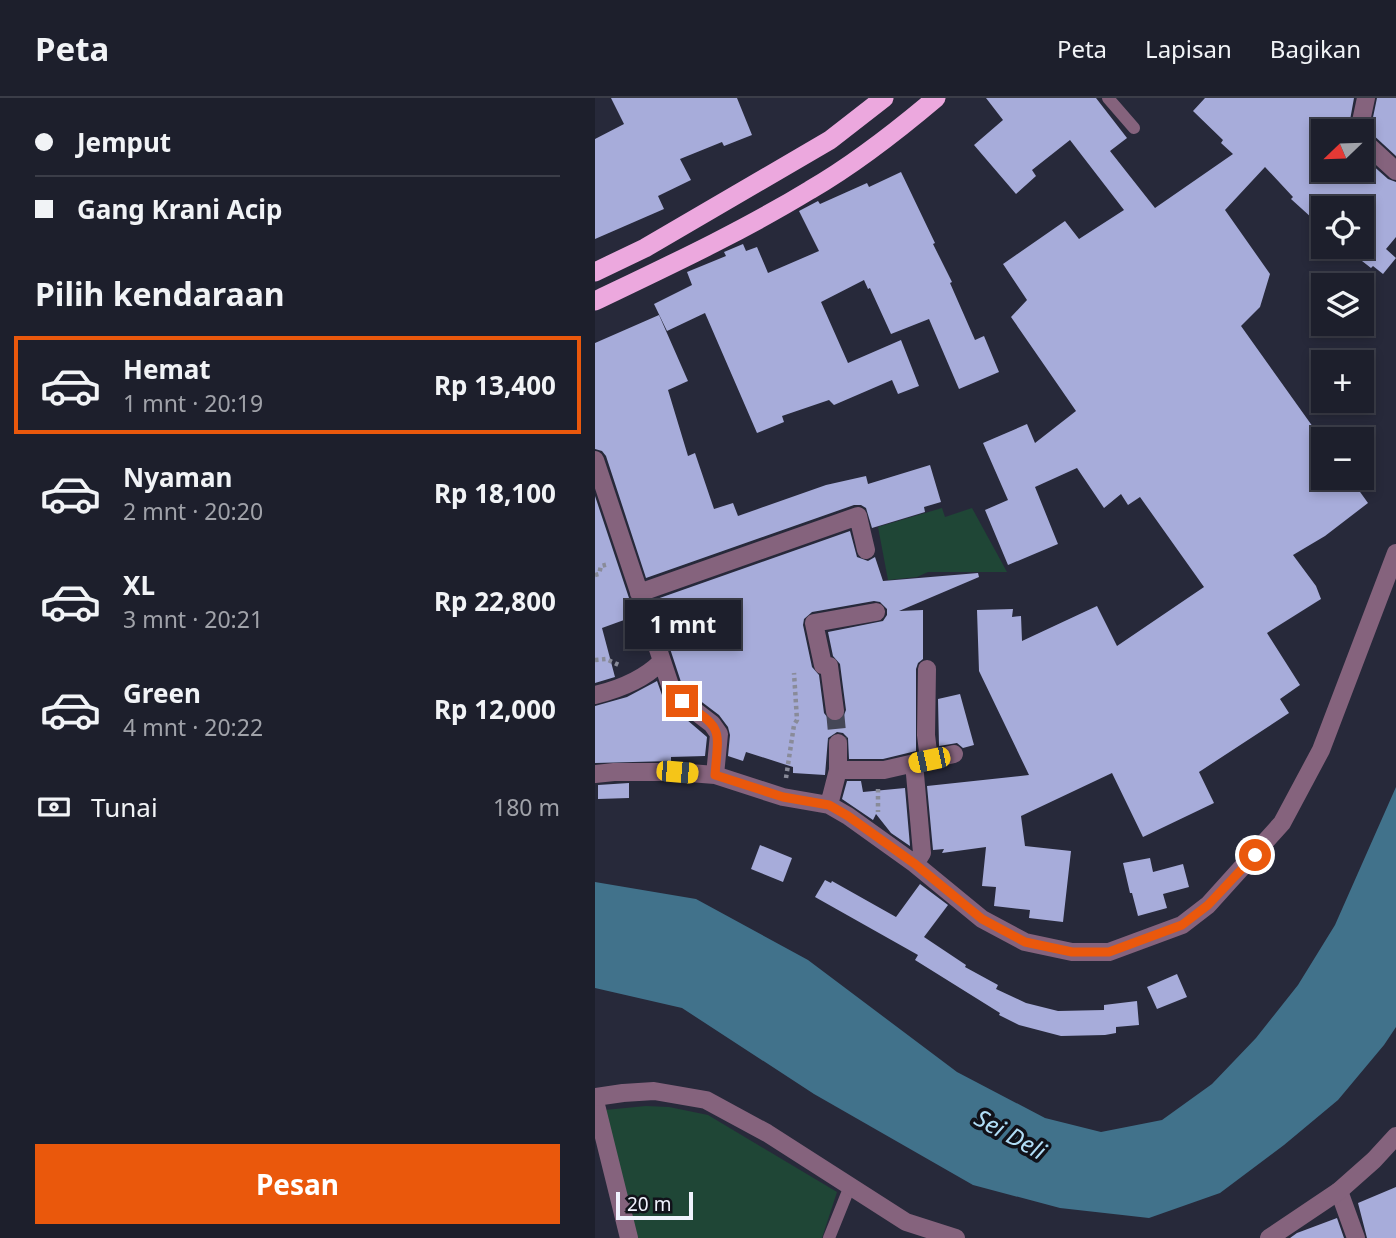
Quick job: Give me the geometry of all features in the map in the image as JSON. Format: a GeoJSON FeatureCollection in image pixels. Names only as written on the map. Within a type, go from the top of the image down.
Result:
{"type":"FeatureCollection","features":[{"type":"Feature","properties":{"kind":"highway"},"geometry":{"type":"LineString","coordinates":[[595,272],[645,248],[819,146],[884,98]]}},
{"type":"Feature","properties":{"kind":"highway"},"geometry":{"type":"LineString","coordinates":[[595,301],[711,246],[812,189],[879,143],[936,98]]}},
{"type":"Feature","properties":{"kind":"street"},"geometry":{"type":"LineString","coordinates":[[1362,119],[1366,98]]}},
{"type":"Feature","properties":{"kind":"street"},"geometry":{"type":"LineString","coordinates":[[1374,151],[1396,171]]}},
{"type":"Feature","properties":{"kind":"street"},"geometry":{"type":"LineString","coordinates":[[595,460],[671,688],[682,701],[712,724],[719,734],[715,775]]}},
{"type":"Feature","properties":{"kind":"street"},"geometry":{"type":"LineString","coordinates":[[639,593],[858,516],[866,550]]}},
{"type":"Feature","properties":{"kind":"street"},"geometry":{"type":"LineString","coordinates":[[595,774],[627,772],[715,775],[783,797],[829,805],[874,833],[982,919],[1025,942],[1072,952],[1109,952],[1182,925],[1208,905],[1282,823],[1321,750],[1396,553]]}},
{"type":"Feature","properties":{"kind":"street"},"geometry":{"type":"LineString","coordinates":[[835,711],[828,666],[823,665],[814,623],[876,612]]}},
{"type":"Feature","properties":{"kind":"street"},"geometry":{"type":"LineString","coordinates":[[595,695],[617,690],[650,673],[661,662]]}},
{"type":"Feature","properties":{"kind":"street"},"geometry":{"type":"LineString","coordinates":[[915,864],[922,853],[922,761],[926,735],[927,669]]}},
{"type":"Feature","properties":{"kind":"street"},"geometry":{"type":"LineString","coordinates":[[829,805],[838,770],[838,743]]}},
{"type":"Feature","properties":{"kind":"street"},"geometry":{"type":"LineString","coordinates":[[838,770],[878,769],[954,754]]}},
{"type":"Feature","properties":{"kind":"street"},"geometry":{"type":"LineString","coordinates":[[629,1238],[595,1099],[654,1091],[706,1100],[767,1133],[906,1222],[956,1238]]}},
{"type":"Feature","properties":{"kind":"street"},"geometry":{"type":"LineString","coordinates":[[1269,1238],[1339,1191],[1396,1136]]}},
{"type":"Feature","properties":{"kind":"street"},"geometry":{"type":"LineString","coordinates":[[1339,1191],[1356,1238]]}},
{"type":"Feature","properties":{"kind":"lane"},"geometry":{"type":"LineString","coordinates":[[1108,98],[1134,128]]}},
{"type":"Feature","properties":{"kind":"lane"},"geometry":{"type":"LineString","coordinates":[[829,1238],[850,1186]]}},
{"type":"Feature","properties":{"kind":"path"},"geometry":{"type":"LineString","coordinates":[[783,797],[797,720],[794,673]]}},
{"type":"Feature","properties":{"kind":"path"},"geometry":{"type":"LineString","coordinates":[[874,833],[878,812],[878,769]]}},
{"type":"Feature","properties":{"kind":"green space"},"geometry":{"type":"Polygon","coordinates":[[[942,508],[945,517],[972,508],[1007,572],[928,572],[917,577],[888,580],[878,527],[942,508]]]}},
{"type":"Feature","properties":{"kind":"green space"},"geometry":{"type":"Polygon","coordinates":[[[669,1107],[708,1115],[837,1192],[822,1238],[635,1238],[605,1110],[669,1107]]]}},
{"type":"Feature","properties":{"kind":"water","name":"Sei Deli"},"geometry":{"type":"Polygon","coordinates":[[[1396,787],[1396,1027],[1338,1100],[1284,1145],[1220,1193],[1149,1218],[1060,1208],[973,1185],[814,1094],[682,1008],[595,988],[595,882],[696,899],[808,960],[957,1072],[1045,1118],[1101,1132],[1162,1120],[1212,1084],[1256,1038],[1298,985],[1335,925],[1396,787]]]}},
{"type":"Feature","properties":{"kind":"building"},"geometry":{"type":"Polygon","coordinates":[[[611,98],[737,98],[752,135],[724,146],[722,142],[680,159],[691,180],[658,196],[664,209],[595,239],[595,139],[624,124],[611,98]]]}},
{"type":"Feature","properties":{"kind":"building"},"geometry":{"type":"Polygon","coordinates":[[[986,98],[1096,98],[1127,138],[1110,151],[1155,208],[1233,154],[1221,143],[1223,140],[1193,111],[1205,98],[1354,98],[1350,119],[1311,119],[1311,182],[1374,182],[1374,167],[1388,179],[1396,182],[1396,237],[1386,249],[1396,258],[1383,274],[1359,259],[1374,259],[1374,196],[1311,196],[1311,217],[1291,199],[1293,197],[1265,167],[1225,210],[1270,274],[1260,307],[1241,326],[1313,427],[1311,490],[1359,490],[1368,503],[1325,536],[1293,555],[1316,586],[1321,599],[1267,633],[1300,685],[1280,699],[1289,713],[1199,772],[1214,803],[1143,837],[1112,773],[1021,816],[1025,846],[1071,851],[1063,922],[1029,918],[1030,910],[994,906],[996,887],[982,886],[986,847],[942,853],[944,849],[933,850],[927,786],[1029,775],[979,671],[977,610],[1013,609],[1012,617],[1021,616],[1022,641],[1097,606],[1117,646],[1204,587],[1140,497],[1128,505],[1121,494],[1104,508],[1077,468],[1035,487],[1058,544],[1008,565],[985,510],[1008,500],[983,443],[1027,424],[1035,443],[1076,411],[1011,317],[1027,300],[1003,264],[1065,221],[1079,239],[1124,210],[1070,140],[1032,170],[1036,176],[1016,194],[974,145],[1003,120],[986,98]]]}},
{"type":"Feature","properties":{"kind":"building"},"geometry":{"type":"Polygon","coordinates":[[[1377,98],[1396,98],[1396,156],[1374,136],[1373,119],[1377,98]]]}},
{"type":"Feature","properties":{"kind":"building"},"geometry":{"type":"Polygon","coordinates":[[[901,172],[935,243],[933,244],[952,282],[950,283],[975,340],[984,336],[999,372],[959,389],[929,319],[891,334],[864,280],[821,302],[848,363],[901,340],[919,386],[898,394],[892,380],[834,405],[829,400],[782,416],[784,422],[757,433],[705,313],[667,331],[654,304],[692,285],[687,272],[726,256],[724,252],[743,244],[746,251],[757,247],[768,273],[819,251],[799,211],[867,183],[869,187],[901,172]]]}},
{"type":"Feature","properties":{"kind":"building"},"geometry":{"type":"Polygon","coordinates":[[[659,315],[688,381],[668,390],[688,456],[695,453],[714,509],[733,503],[738,516],[826,485],[866,476],[868,484],[930,465],[941,502],[924,507],[925,512],[872,528],[866,508],[854,505],[646,578],[606,456],[595,449],[595,343],[659,315]]]}},
{"type":"Feature","properties":{"kind":"building"},"geometry":{"type":"Polygon","coordinates":[[[595,496],[635,616],[602,628],[615,677],[595,683],[595,496]]]}},
{"type":"Feature","properties":{"kind":"building"},"geometry":{"type":"Polygon","coordinates":[[[850,531],[857,557],[868,561],[875,557],[883,581],[978,573],[979,577],[899,611],[923,610],[923,659],[916,669],[916,751],[883,759],[849,759],[848,738],[837,732],[828,738],[825,775],[793,773],[793,767],[746,752],[743,761],[728,756],[728,727],[719,715],[690,693],[681,682],[654,600],[850,531]],[[880,602],[812,612],[804,619],[812,667],[819,675],[824,713],[831,722],[842,720],[846,710],[840,664],[833,656],[828,632],[883,621],[887,609],[880,602]]]}},
{"type":"Feature","properties":{"kind":"building"},"geometry":{"type":"Polygon","coordinates":[[[657,681],[662,695],[673,708],[707,737],[705,756],[671,757],[671,761],[595,763],[595,706],[627,697],[657,681]]]}},
{"type":"Feature","properties":{"kind":"building"},"geometry":{"type":"Polygon","coordinates":[[[960,694],[974,745],[963,748],[957,743],[939,746],[938,699],[960,694]]]}},
{"type":"Feature","properties":{"kind":"building"},"geometry":{"type":"Polygon","coordinates":[[[847,781],[861,781],[863,792],[905,788],[910,846],[891,833],[876,814],[873,820],[842,799],[847,781]]]}},
{"type":"Feature","properties":{"kind":"building"},"geometry":{"type":"Polygon","coordinates":[[[629,783],[629,798],[598,799],[598,785],[629,783]]]}},
{"type":"Feature","properties":{"kind":"building"},"geometry":{"type":"Polygon","coordinates":[[[760,845],[792,858],[783,882],[751,869],[760,845]]]}},
{"type":"Feature","properties":{"kind":"building"},"geometry":{"type":"Polygon","coordinates":[[[1150,858],[1153,872],[1183,864],[1189,887],[1163,894],[1167,908],[1138,916],[1123,863],[1150,858]]]}},
{"type":"Feature","properties":{"kind":"building"},"geometry":{"type":"Polygon","coordinates":[[[825,880],[831,883],[832,881],[896,917],[920,884],[948,905],[924,937],[966,965],[965,967],[998,985],[996,989],[1026,1003],[1058,1011],[1104,1010],[1104,1005],[1137,1001],[1139,1025],[1116,1027],[1116,1033],[1105,1035],[1061,1036],[1019,1025],[999,1015],[1000,1013],[915,960],[918,955],[815,897],[825,880]]]}},
{"type":"Feature","properties":{"kind":"building"},"geometry":{"type":"Polygon","coordinates":[[[1177,974],[1187,997],[1157,1009],[1147,987],[1177,974]]]}},
{"type":"Feature","properties":{"kind":"building"},"geometry":{"type":"Polygon","coordinates":[[[1396,1187],[1396,1238],[1367,1238],[1358,1203],[1396,1187]]]}},
{"type":"Feature","properties":{"kind":"building"},"geometry":{"type":"Polygon","coordinates":[[[1337,1218],[1344,1238],[1290,1238],[1297,1233],[1337,1218]]]}},
{"type":"Feature","properties":{"kind":"tunnel"},"geometry":{"type":"LineString","coordinates":[[835,711],[838,743]]}},
{"type":"Feature","properties":{"kind":"route"},"geometry":{"type":"LineString","coordinates":[[682,701],[712,724],[719,734],[715,775],[783,797],[829,805],[874,833],[982,919],[1025,942],[1072,952],[1109,952],[1144,941],[1182,925],[1208,905],[1255,855]]}}]}
